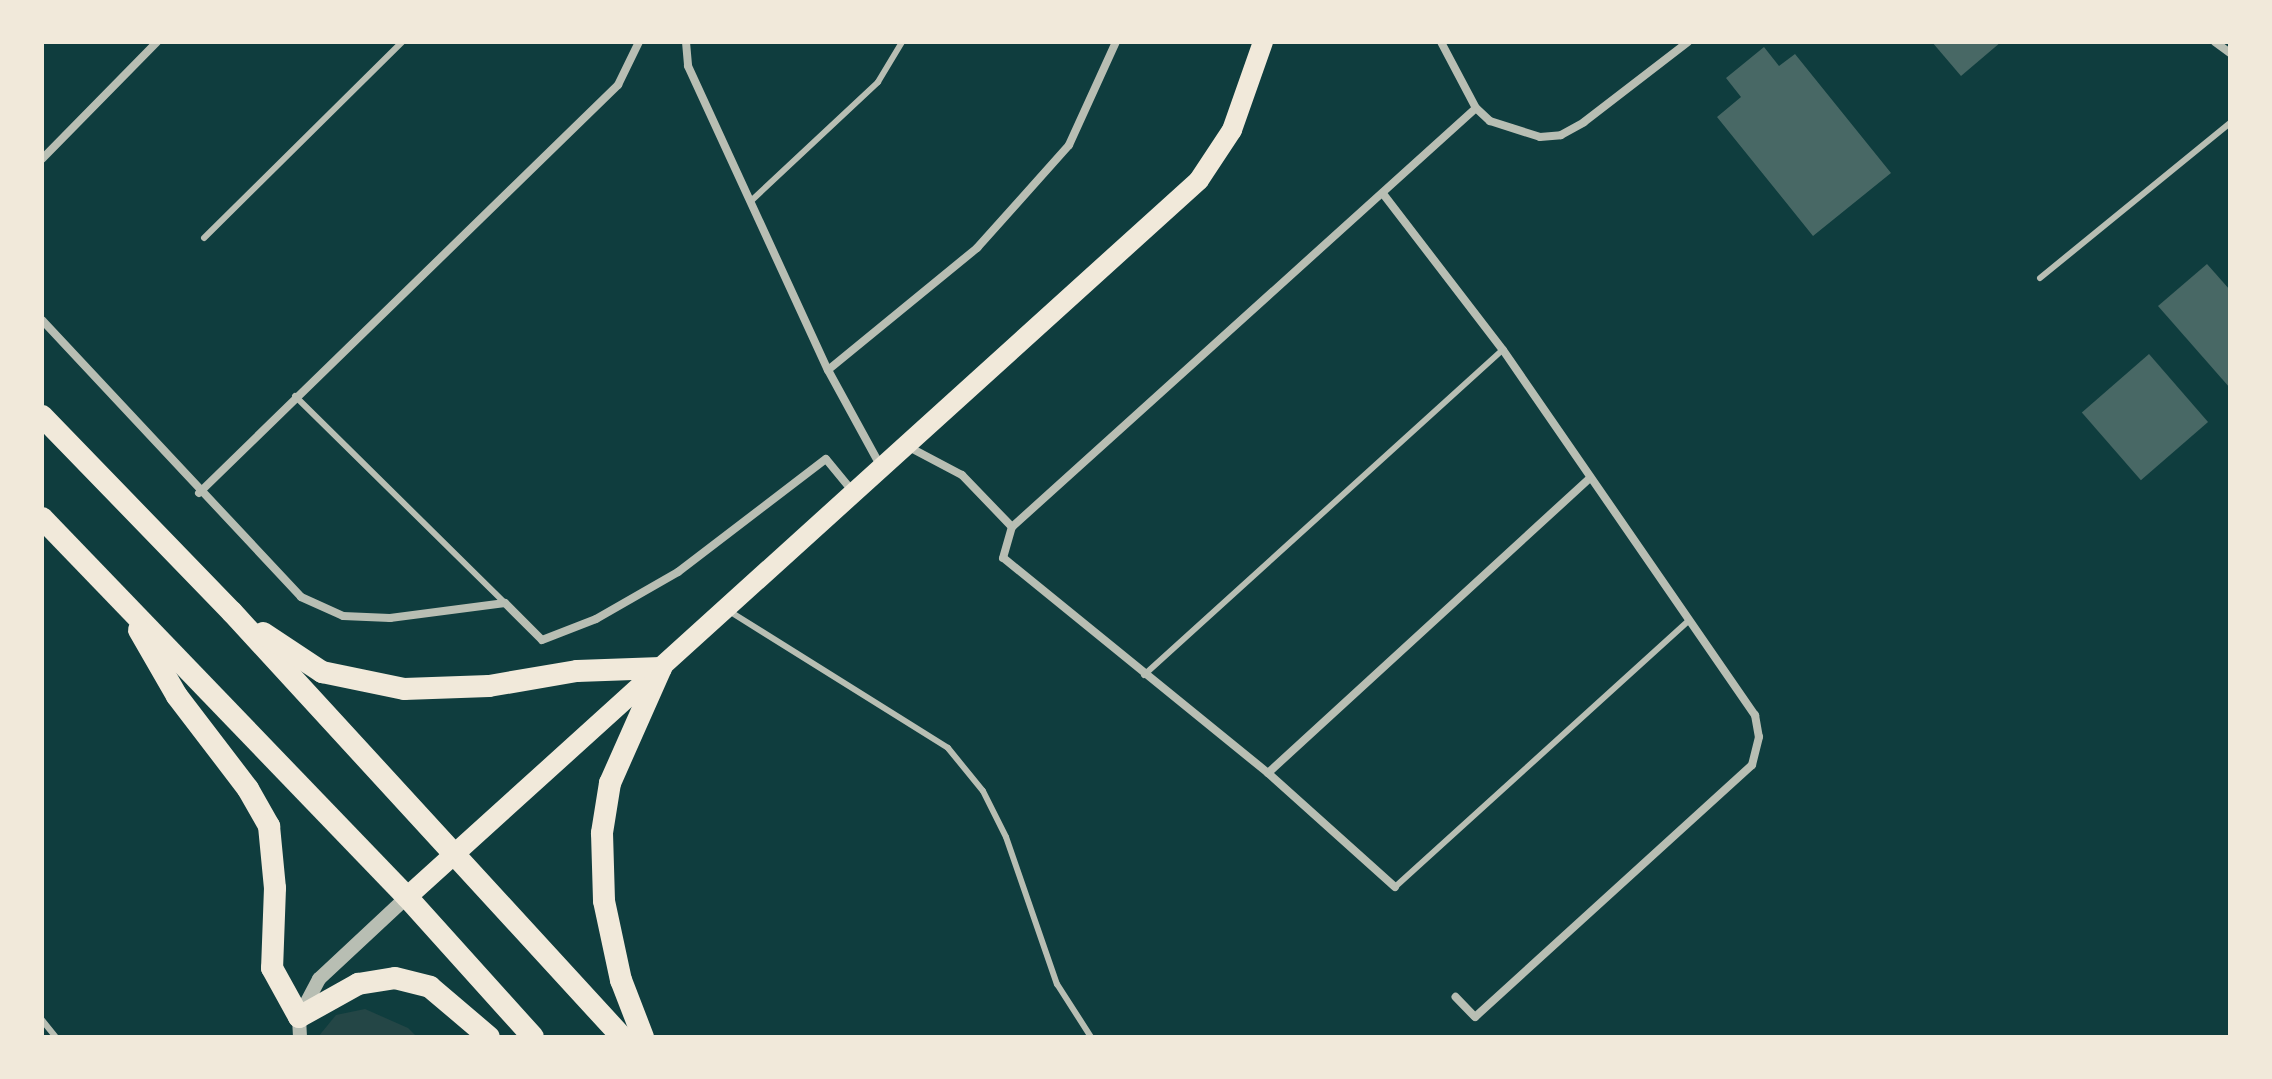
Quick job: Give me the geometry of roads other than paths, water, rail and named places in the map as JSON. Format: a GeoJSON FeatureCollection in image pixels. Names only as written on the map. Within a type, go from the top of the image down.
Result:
{"type":"FeatureCollection","features":[{"type":"Feature","properties":{"kind":"highway"},"geometry":{"type":"LineString","coordinates":[[42,416],[232,612],[622,1037]]}},
{"type":"Feature","properties":{"kind":"highway"},"geometry":{"type":"LineString","coordinates":[[42,518],[407,897],[533,1037]]}},
{"type":"Feature","properties":{"kind":"highway"},"geometry":{"type":"LineString","coordinates":[[121,597],[177,696],[248,789],[269,826],[275,888],[272,968],[300,1027],[358,984],[395,978],[430,987],[489,1037]]}},
{"type":"Feature","properties":{"kind":"highway"},"geometry":{"type":"LineString","coordinates":[[232,612],[322,672],[404,689],[489,686],[577,671],[661,668],[610,783],[602,833],[604,901],[621,980],[643,1037]]}},
{"type":"Feature","properties":{"kind":"main road"},"geometry":{"type":"LineString","coordinates":[[407,897],[1199,180],[1232,130],[1263,42]]}},
{"type":"Feature","properties":{"kind":"street"},"geometry":{"type":"LineString","coordinates":[[42,159],[157,42]]}},
{"type":"Feature","properties":{"kind":"street"},"geometry":{"type":"LineString","coordinates":[[199,493],[295,396],[618,85],[639,42]]}},
{"type":"Feature","properties":{"kind":"street"},"geometry":{"type":"LineString","coordinates":[[686,42],[688,66],[828,370],[882,469]]}},
{"type":"Feature","properties":{"kind":"street"},"geometry":{"type":"LineString","coordinates":[[828,370],[977,248],[1069,145],[1116,42]]}},
{"type":"Feature","properties":{"kind":"street"},"geometry":{"type":"LineString","coordinates":[[1441,42],[1476,108],[1490,121],[1525,135],[1561,135],[1635,87],[1688,42]]}},
{"type":"Feature","properties":{"kind":"street"},"geometry":{"type":"LineString","coordinates":[[2215,42],[2230,53]]}},
{"type":"Feature","properties":{"kind":"street"},"geometry":{"type":"LineString","coordinates":[[1395,887],[1268,773],[1143,676],[1003,558],[1012,527],[1384,195],[1476,108]]}},
{"type":"Feature","properties":{"kind":"street"},"geometry":{"type":"LineString","coordinates":[[1384,195],[1503,350],[1589,479],[1755,715],[1759,750],[1752,765],[1475,1017],[1456,997]]}},
{"type":"Feature","properties":{"kind":"street"},"geometry":{"type":"LineString","coordinates":[[42,320],[199,493],[301,597],[343,616],[390,618],[505,603],[542,640],[596,619],[678,572],[826,459],[855,493]]}},
{"type":"Feature","properties":{"kind":"street"},"geometry":{"type":"LineString","coordinates":[[907,446],[962,475],[1012,527]]}},
{"type":"Feature","properties":{"kind":"street"},"geometry":{"type":"LineString","coordinates":[[1268,773],[1589,479]]}},
{"type":"Feature","properties":{"kind":"street"},"geometry":{"type":"LineString","coordinates":[[300,1027],[319,979],[407,897]]}},
{"type":"Feature","properties":{"kind":"lane"},"geometry":{"type":"LineString","coordinates":[[204,238],[402,42]]}},
{"type":"Feature","properties":{"kind":"lane"},"geometry":{"type":"LineString","coordinates":[[751,201],[878,82],[902,42]]}},
{"type":"Feature","properties":{"kind":"lane"},"geometry":{"type":"LineString","coordinates":[[2040,278],[2230,123]]}},
{"type":"Feature","properties":{"kind":"lane"},"geometry":{"type":"LineString","coordinates":[[1143,676],[1503,350]]}},
{"type":"Feature","properties":{"kind":"lane"},"geometry":{"type":"LineString","coordinates":[[295,396],[505,603]]}},
{"type":"Feature","properties":{"kind":"lane"},"geometry":{"type":"LineString","coordinates":[[727,609],[745,625],[895,710],[948,748],[983,791],[1006,837],[1057,984],[1091,1037]]}},
{"type":"Feature","properties":{"kind":"lane"},"geometry":{"type":"LineString","coordinates":[[1395,887],[1689,620]]}},
{"type":"Feature","properties":{"kind":"lane"},"geometry":{"type":"LineString","coordinates":[[42,1020],[56,1037]]}}]}
